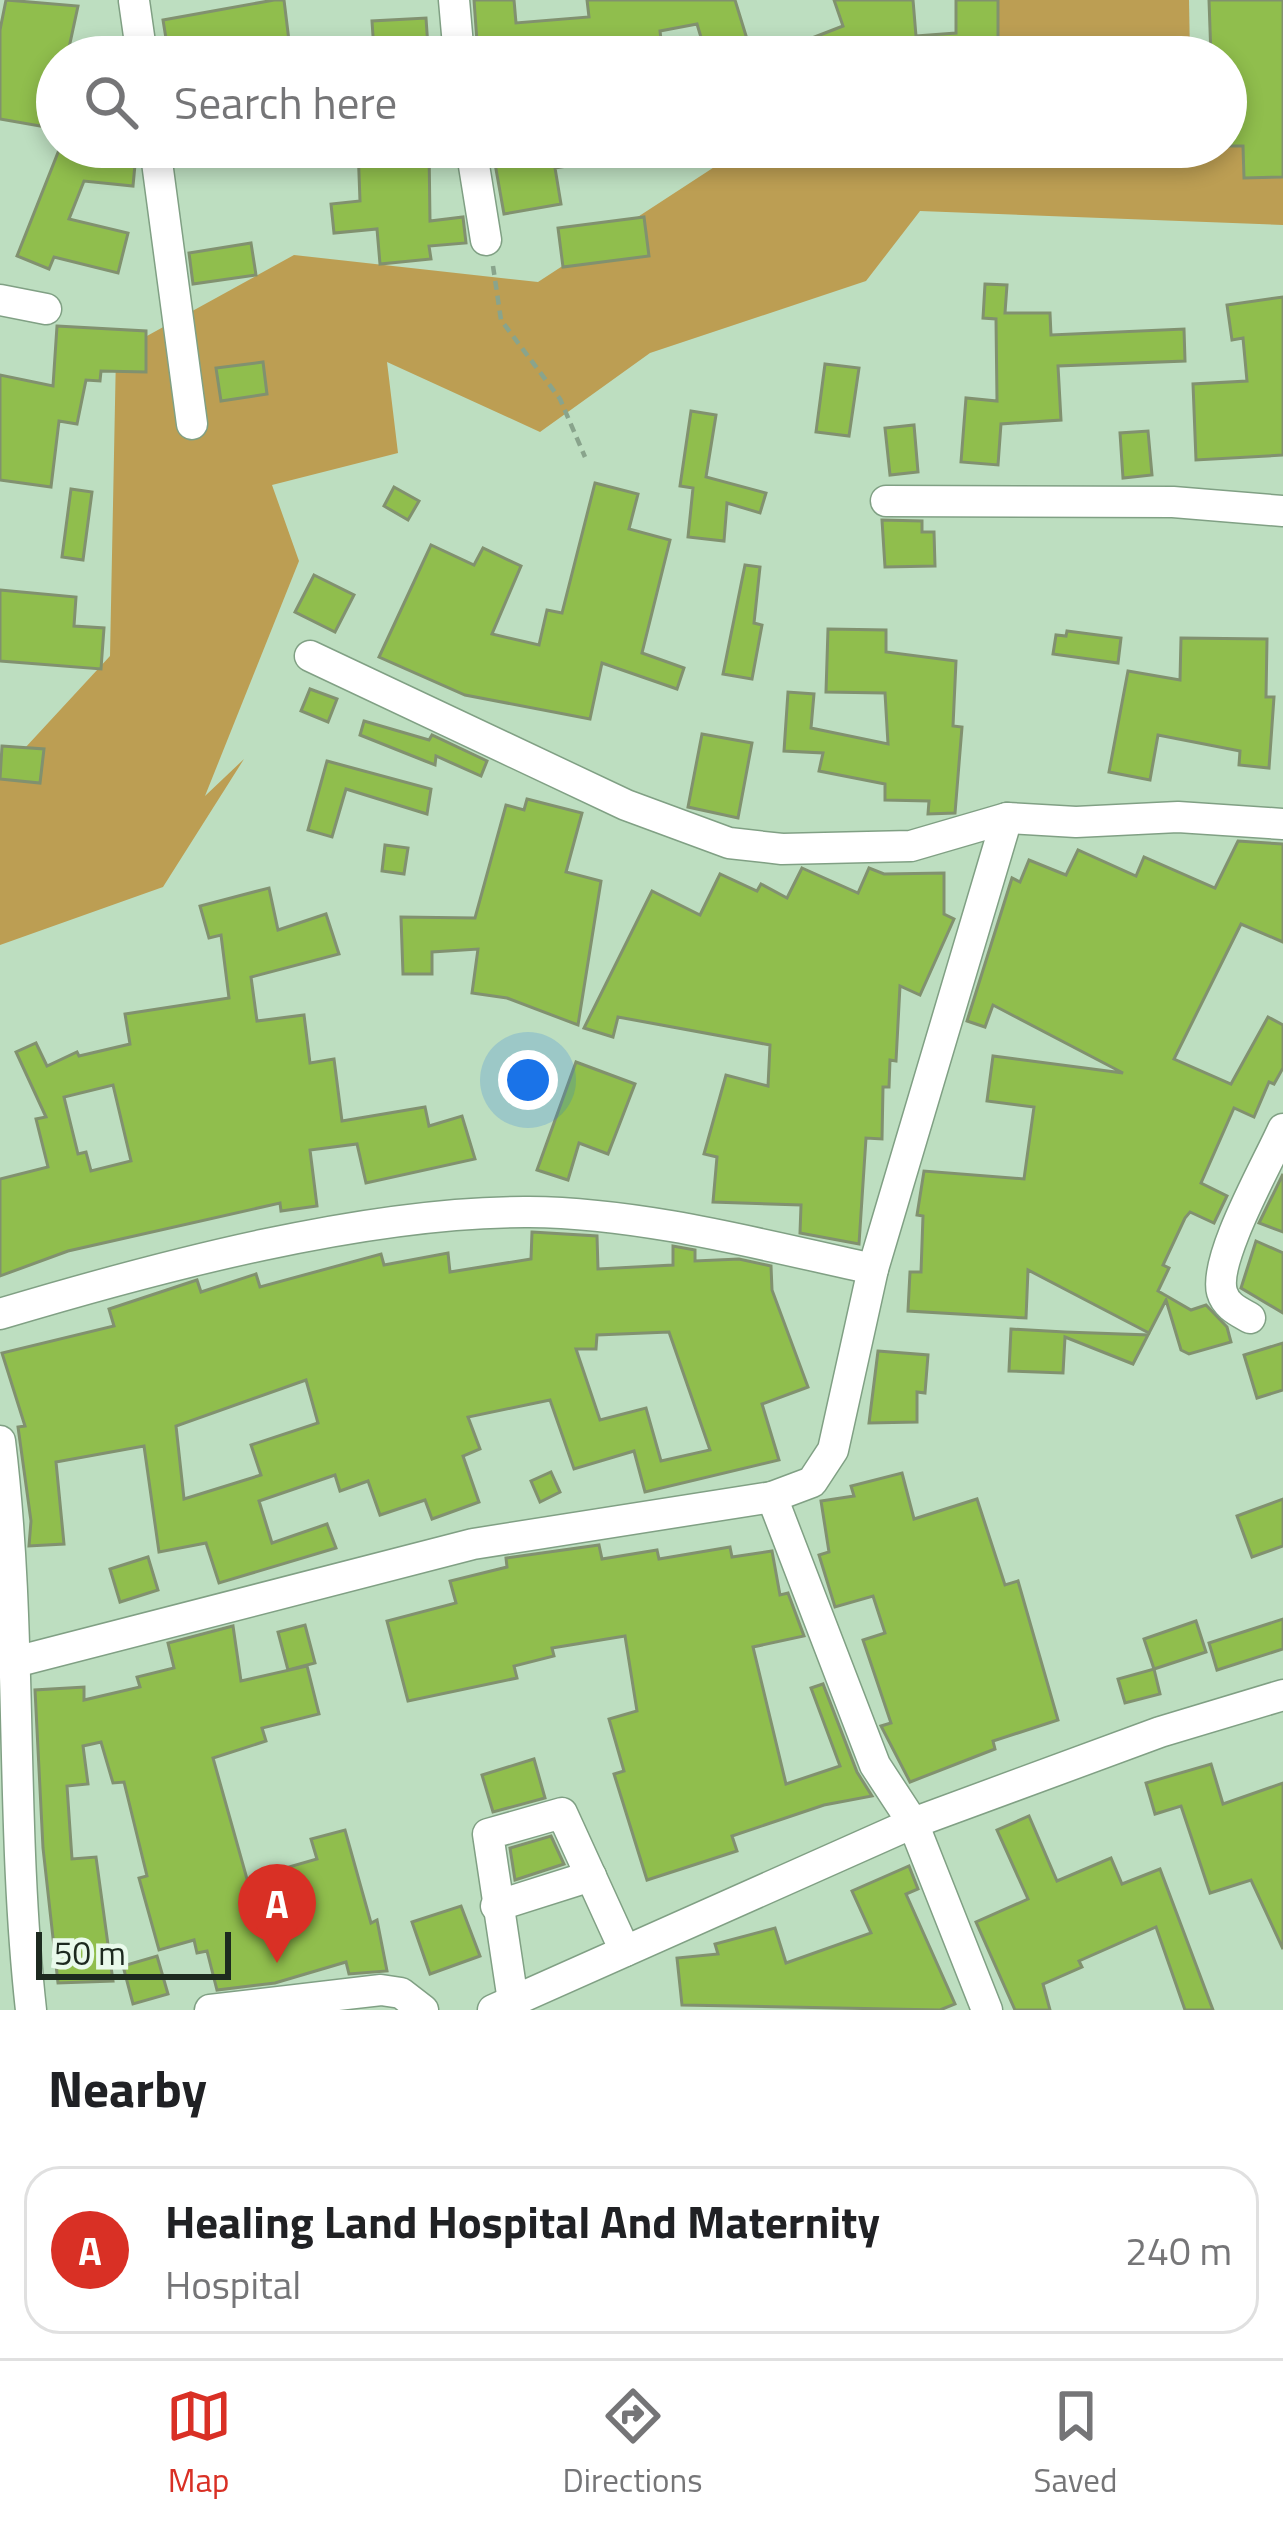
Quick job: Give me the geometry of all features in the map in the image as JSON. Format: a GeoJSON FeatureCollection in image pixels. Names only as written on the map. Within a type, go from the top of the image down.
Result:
{"type":"FeatureCollection","features":[{"type":"Feature","properties":{"kind":"street"},"geometry":{"type":"LineString","coordinates":[[133,0],[139,36]]}},
{"type":"Feature","properties":{"kind":"street"},"geometry":{"type":"LineString","coordinates":[[454,0],[457,36]]}},
{"type":"Feature","properties":{"kind":"street"},"geometry":{"type":"LineString","coordinates":[[158,168],[192,424]]}},
{"type":"Feature","properties":{"kind":"street"},"geometry":{"type":"LineString","coordinates":[[474,168],[486,240]]}},
{"type":"Feature","properties":{"kind":"street"},"geometry":{"type":"LineString","coordinates":[[0,300],[46,309]]}},
{"type":"Feature","properties":{"kind":"street"},"geometry":{"type":"LineString","coordinates":[[886,501],[1172,502],[1283,511]]}},
{"type":"Feature","properties":{"kind":"street"},"geometry":{"type":"LineString","coordinates":[[310,656],[626,805],[729,843],[782,849],[911,846],[1007,818],[1076,822],[1178,817],[1283,824]]}},
{"type":"Feature","properties":{"kind":"street"},"geometry":{"type":"LineString","coordinates":[[11,1663],[473,1544],[772,1497],[812,1482],[832,1450],[873,1268],[1007,818]]}},
{"type":"Feature","properties":{"kind":"street"},"geometry":{"type":"LineString","coordinates":[[1250,1318],[1229,1305],[1221,1288],[1227,1254],[1283,1130]]}},
{"type":"Feature","properties":{"kind":"street"},"geometry":{"type":"LineString","coordinates":[[0,1314],[246,1252],[415,1218],[532,1212],[626,1221],[873,1268]]}},
{"type":"Feature","properties":{"kind":"street"},"geometry":{"type":"LineString","coordinates":[[0,1441],[10,1532],[11,1663],[6,1706],[31,2010]]}},
{"type":"Feature","properties":{"kind":"street"},"geometry":{"type":"LineString","coordinates":[[772,1497],[874,1765],[913,1823],[987,2010]]}},
{"type":"Feature","properties":{"kind":"street"},"geometry":{"type":"LineString","coordinates":[[625,1952],[562,1813],[552,1812],[488,1834],[503,2006],[625,1952],[913,1823],[1160,1732],[1283,1695]]}},
{"type":"Feature","properties":{"kind":"street"},"geometry":{"type":"LineString","coordinates":[[496,1906],[591,1876]]}},
{"type":"Feature","properties":{"kind":"street"},"geometry":{"type":"LineString","coordinates":[[210,2010],[381,1990],[401,1993],[423,2010]]}},
{"type":"Feature","properties":{"kind":"path"},"geometry":{"type":"LineString","coordinates":[[486,240],[501,320],[560,399],[585,457]]}},
{"type":"Feature","properties":{"kind":"shaded area"},"geometry":{"type":"Polygon","coordinates":[[[997,0],[1189,0],[1190,36],[972,36],[997,0]]]}},
{"type":"Feature","properties":{"kind":"shaded area"},"geometry":{"type":"Polygon","coordinates":[[[1247,127],[1283,132],[1283,225],[920,211],[866,281],[650,353],[540,432],[387,362],[398,453],[272,485],[299,561],[205,796],[244,759],[163,887],[0,945],[0,775],[110,656],[116,353],[294,255],[538,282],[713,168],[1247,168],[1247,127]]]}},
{"type":"Feature","properties":{"kind":"building"},"geometry":{"type":"Polygon","coordinates":[[[6,0],[78,6],[72,36],[36,36],[36,125],[0,119],[0,30],[6,0]]]}},
{"type":"Feature","properties":{"kind":"building"},"geometry":{"type":"Polygon","coordinates":[[[284,0],[288,36],[166,36],[163,20],[284,0]]]}},
{"type":"Feature","properties":{"kind":"building"},"geometry":{"type":"Polygon","coordinates":[[[474,0],[514,0],[516,23],[589,17],[587,0],[735,0],[746,36],[701,36],[697,24],[660,31],[661,36],[477,36],[474,0]]]}},
{"type":"Feature","properties":{"kind":"building"},"geometry":{"type":"Polygon","coordinates":[[[834,0],[913,0],[916,36],[817,36],[843,26],[834,0]]]}},
{"type":"Feature","properties":{"kind":"building"},"geometry":{"type":"Polygon","coordinates":[[[956,0],[998,0],[998,36],[916,36],[956,33],[956,0]]]}},
{"type":"Feature","properties":{"kind":"building"},"geometry":{"type":"Polygon","coordinates":[[[1209,0],[1283,0],[1283,177],[1244,178],[1247,36],[1210,36],[1209,0]]]}},
{"type":"Feature","properties":{"kind":"building"},"geometry":{"type":"Polygon","coordinates":[[[426,18],[427,36],[373,36],[372,21],[426,18]]]}},
{"type":"Feature","properties":{"kind":"building"},"geometry":{"type":"Polygon","coordinates":[[[52,168],[135,168],[133,186],[84,181],[69,219],[128,233],[118,273],[54,257],[49,269],[17,256],[52,168]]]}},
{"type":"Feature","properties":{"kind":"building"},"geometry":{"type":"Polygon","coordinates":[[[359,168],[429,168],[430,221],[463,217],[466,243],[429,246],[431,259],[380,264],[377,229],[334,233],[331,204],[360,201],[359,168]]]}},
{"type":"Feature","properties":{"kind":"building"},"geometry":{"type":"Polygon","coordinates":[[[496,168],[555,168],[561,204],[504,214],[496,168]]]}},
{"type":"Feature","properties":{"kind":"building"},"geometry":{"type":"Polygon","coordinates":[[[644,217],[649,256],[563,267],[558,228],[644,217]]]}},
{"type":"Feature","properties":{"kind":"building"},"geometry":{"type":"Polygon","coordinates":[[[251,243],[256,275],[193,284],[189,253],[251,243]]]}},
{"type":"Feature","properties":{"kind":"building"},"geometry":{"type":"Polygon","coordinates":[[[985,284],[1007,285],[1005,313],[1050,313],[1051,335],[1184,329],[1185,361],[1058,366],[1061,420],[1001,424],[998,465],[961,462],[966,398],[997,401],[996,319],[983,318],[985,284]]]}},
{"type":"Feature","properties":{"kind":"building"},"geometry":{"type":"Polygon","coordinates":[[[1283,297],[1283,455],[1196,460],[1193,384],[1247,381],[1243,338],[1232,340],[1227,305],[1283,297]]]}},
{"type":"Feature","properties":{"kind":"building"},"geometry":{"type":"Polygon","coordinates":[[[57,326],[146,331],[146,372],[101,371],[100,381],[86,380],[77,424],[59,421],[51,487],[0,480],[0,375],[53,386],[57,326]]]}},
{"type":"Feature","properties":{"kind":"building"},"geometry":{"type":"Polygon","coordinates":[[[263,362],[267,394],[221,401],[216,368],[263,362]]]}},
{"type":"Feature","properties":{"kind":"building"},"geometry":{"type":"Polygon","coordinates":[[[825,364],[859,368],[849,436],[816,432],[825,364]]]}},
{"type":"Feature","properties":{"kind":"building"},"geometry":{"type":"Polygon","coordinates":[[[691,411],[716,415],[706,477],[766,493],[760,513],[727,503],[724,541],[688,537],[693,488],[680,486],[691,411]]]}},
{"type":"Feature","properties":{"kind":"building"},"geometry":{"type":"Polygon","coordinates":[[[914,425],[918,472],[890,475],[885,428],[914,425]]]}},
{"type":"Feature","properties":{"kind":"building"},"geometry":{"type":"Polygon","coordinates":[[[1148,431],[1152,475],[1123,478],[1120,433],[1148,431]]]}},
{"type":"Feature","properties":{"kind":"building"},"geometry":{"type":"Polygon","coordinates":[[[595,483],[638,494],[629,529],[670,540],[642,653],[684,668],[677,689],[602,663],[590,719],[465,695],[379,657],[431,545],[474,565],[483,548],[521,566],[492,634],[539,645],[547,610],[562,613],[595,483]]]}},
{"type":"Feature","properties":{"kind":"building"},"geometry":{"type":"Polygon","coordinates":[[[394,487],[419,501],[408,520],[384,506],[394,487]]]}},
{"type":"Feature","properties":{"kind":"building"},"geometry":{"type":"Polygon","coordinates":[[[71,489],[92,492],[83,560],[62,557],[71,489]]]}},
{"type":"Feature","properties":{"kind":"building"},"geometry":{"type":"Polygon","coordinates":[[[882,520],[922,521],[922,532],[934,532],[935,566],[885,567],[882,520]]]}},
{"type":"Feature","properties":{"kind":"building"},"geometry":{"type":"Polygon","coordinates":[[[745,565],[760,567],[754,623],[762,625],[752,679],[723,674],[745,565]]]}},
{"type":"Feature","properties":{"kind":"building"},"geometry":{"type":"Polygon","coordinates":[[[314,575],[354,595],[335,632],[295,612],[314,575]]]}},
{"type":"Feature","properties":{"kind":"building"},"geometry":{"type":"Polygon","coordinates":[[[0,590],[76,597],[74,626],[104,628],[101,669],[0,661],[0,590]]]}},
{"type":"Feature","properties":{"kind":"building"},"geometry":{"type":"Polygon","coordinates":[[[828,629],[886,630],[886,652],[956,661],[953,726],[962,727],[955,813],[928,814],[929,801],[885,800],[885,784],[819,771],[823,753],[784,751],[788,692],[814,694],[811,728],[888,744],[885,693],[826,692],[828,629]]]}},
{"type":"Feature","properties":{"kind":"building"},"geometry":{"type":"Polygon","coordinates":[[[1067,631],[1121,638],[1118,663],[1053,654],[1056,635],[1066,636],[1067,631]]]}},
{"type":"Feature","properties":{"kind":"building"},"geometry":{"type":"Polygon","coordinates":[[[1181,638],[1267,639],[1266,697],[1274,697],[1269,768],[1239,765],[1240,751],[1158,735],[1150,780],[1109,772],[1128,671],[1180,680],[1181,638]]]}},
{"type":"Feature","properties":{"kind":"building"},"geometry":{"type":"Polygon","coordinates":[[[310,689],[337,699],[328,722],[301,711],[310,689]]]}},
{"type":"Feature","properties":{"kind":"building"},"geometry":{"type":"Polygon","coordinates":[[[364,721],[429,740],[432,735],[487,761],[481,776],[436,756],[435,765],[360,735],[364,721]]]}},
{"type":"Feature","properties":{"kind":"building"},"geometry":{"type":"Polygon","coordinates":[[[702,734],[752,743],[738,818],[688,807],[702,734]]]}},
{"type":"Feature","properties":{"kind":"building"},"geometry":{"type":"Polygon","coordinates":[[[2,746],[44,749],[40,783],[0,779],[2,746]]]}},
{"type":"Feature","properties":{"kind":"building"},"geometry":{"type":"Polygon","coordinates":[[[327,761],[431,789],[427,814],[346,789],[332,837],[308,830],[327,761]]]}},
{"type":"Feature","properties":{"kind":"building"},"geometry":{"type":"Polygon","coordinates":[[[527,799],[582,813],[566,872],[601,881],[578,1025],[507,998],[472,993],[478,949],[432,952],[432,974],[403,974],[401,917],[475,918],[506,805],[524,810],[527,799]]]}},
{"type":"Feature","properties":{"kind":"building"},"geometry":{"type":"Polygon","coordinates":[[[1238,841],[1283,844],[1283,942],[1241,924],[1174,1059],[1231,1084],[1268,1017],[1283,1025],[1283,1068],[1274,1084],[1269,1082],[1254,1117],[1234,1108],[1201,1183],[1227,1196],[1214,1223],[1190,1212],[1185,1218],[1163,1265],[1169,1268],[1158,1291],[1191,1310],[1206,1305],[1227,1327],[1231,1342],[1189,1354],[1181,1350],[1166,1300],[1149,1333],[1028,1270],[1026,1318],[908,1311],[910,1272],[921,1272],[923,1216],[917,1215],[924,1171],[1024,1179],[1034,1107],[987,1101],[993,1056],[1123,1073],[993,1005],[985,1027],[967,1021],[1012,878],[1020,882],[1029,860],[1066,875],[1078,850],[1136,876],[1144,857],[1215,888],[1238,841]]]}},
{"type":"Feature","properties":{"kind":"building"},"geometry":{"type":"Polygon","coordinates":[[[385,845],[408,848],[404,874],[382,871],[385,845]]]}},
{"type":"Feature","properties":{"kind":"building"},"geometry":{"type":"Polygon","coordinates":[[[802,868],[858,893],[869,868],[884,874],[944,873],[944,914],[954,919],[920,995],[900,986],[896,1061],[890,1060],[889,1087],[883,1087],[882,1139],[866,1138],[859,1244],[800,1233],[801,1205],[713,1202],[717,1157],[704,1154],[726,1075],[768,1086],[770,1045],[618,1017],[613,1037],[584,1028],[652,891],[700,915],[720,874],[757,891],[761,884],[787,898],[802,868]]]}},
{"type":"Feature","properties":{"kind":"building"},"geometry":{"type":"Polygon","coordinates":[[[269,888],[278,930],[326,914],[339,954],[251,977],[257,1021],[304,1015],[310,1063],[334,1059],[342,1121],[425,1107],[429,1126],[462,1116],[475,1159],[366,1183],[357,1144],[310,1150],[317,1206],[281,1211],[280,1203],[68,1251],[0,1276],[0,1179],[48,1167],[36,1119],[46,1117],[16,1052],[36,1043],[47,1066],[77,1052],[79,1056],[130,1044],[125,1014],[229,998],[221,935],[209,938],[200,906],[269,888]],[[113,1085],[64,1097],[78,1154],[86,1152],[91,1171],[131,1161],[113,1085]]]}},
{"type":"Feature","properties":{"kind":"building"},"geometry":{"type":"Polygon","coordinates":[[[576,1062],[635,1084],[608,1154],[579,1143],[568,1180],[537,1170],[576,1062]]]}},
{"type":"Feature","properties":{"kind":"building"},"geometry":{"type":"Polygon","coordinates":[[[1283,1174],[1283,1232],[1259,1223],[1283,1174]]]}},
{"type":"Feature","properties":{"kind":"building"},"geometry":{"type":"Polygon","coordinates":[[[532,1232],[597,1236],[598,1269],[673,1265],[673,1246],[695,1250],[695,1261],[739,1259],[771,1266],[772,1290],[808,1387],[762,1404],[779,1460],[645,1492],[634,1451],[574,1469],[550,1400],[468,1417],[480,1449],[463,1456],[479,1502],[432,1519],[425,1500],[380,1515],[368,1481],[340,1491],[335,1475],[259,1501],[272,1543],[327,1524],[336,1548],[219,1583],[206,1543],[159,1552],[144,1446],[56,1462],[64,1544],[29,1546],[31,1521],[18,1427],[25,1426],[2,1353],[114,1326],[109,1309],[197,1280],[201,1292],[256,1274],[260,1287],[381,1254],[384,1265],[448,1253],[450,1272],[531,1259],[532,1232]],[[669,1332],[597,1335],[596,1349],[576,1349],[600,1420],[646,1408],[661,1461],[710,1450],[669,1332]],[[306,1380],[176,1426],[184,1499],[261,1475],[251,1445],[318,1423],[306,1380]]]}},
{"type":"Feature","properties":{"kind":"building"},"geometry":{"type":"Polygon","coordinates":[[[1256,1241],[1283,1253],[1283,1313],[1241,1288],[1256,1241]]]}},
{"type":"Feature","properties":{"kind":"building"},"geometry":{"type":"Polygon","coordinates":[[[1011,1329],[1148,1335],[1133,1364],[1065,1337],[1063,1373],[1009,1371],[1011,1329]]]}},
{"type":"Feature","properties":{"kind":"building"},"geometry":{"type":"Polygon","coordinates":[[[1283,1343],[1283,1390],[1257,1398],[1244,1355],[1283,1343]]]}},
{"type":"Feature","properties":{"kind":"building"},"geometry":{"type":"Polygon","coordinates":[[[878,1351],[928,1355],[925,1393],[917,1392],[917,1422],[869,1423],[878,1351]]]}},
{"type":"Feature","properties":{"kind":"building"},"geometry":{"type":"Polygon","coordinates":[[[551,1472],[560,1492],[540,1502],[531,1481],[551,1472]]]}},
{"type":"Feature","properties":{"kind":"building"},"geometry":{"type":"Polygon","coordinates":[[[902,1473],[914,1519],[977,1499],[1005,1585],[1018,1581],[1058,1720],[993,1741],[995,1749],[910,1782],[881,1726],[891,1723],[863,1640],[885,1633],[873,1596],[835,1607],[819,1555],[829,1552],[821,1501],[854,1496],[851,1486],[902,1473]]]}},
{"type":"Feature","properties":{"kind":"building"},"geometry":{"type":"Polygon","coordinates":[[[1283,1499],[1283,1546],[1252,1557],[1237,1516],[1283,1499]]]}},
{"type":"Feature","properties":{"kind":"building"},"geometry":{"type":"Polygon","coordinates":[[[599,1545],[602,1559],[657,1550],[659,1559],[730,1547],[732,1557],[772,1551],[780,1595],[788,1593],[804,1636],[753,1647],[786,1784],[840,1766],[811,1688],[823,1684],[857,1772],[872,1796],[824,1805],[732,1836],[737,1851],[647,1880],[614,1774],[624,1771],[609,1719],[637,1711],[625,1636],[552,1648],[554,1656],[514,1666],[517,1678],[408,1701],[387,1621],[456,1603],[450,1581],[507,1567],[506,1558],[599,1545]]]}},
{"type":"Feature","properties":{"kind":"building"},"geometry":{"type":"Polygon","coordinates":[[[148,1557],[158,1590],[120,1602],[110,1569],[148,1557]]]}},
{"type":"Feature","properties":{"kind":"building"},"geometry":{"type":"Polygon","coordinates":[[[1283,1619],[1283,1649],[1217,1670],[1209,1643],[1283,1619]]]}},
{"type":"Feature","properties":{"kind":"building"},"geometry":{"type":"Polygon","coordinates":[[[1196,1621],[1206,1652],[1154,1669],[1144,1639],[1196,1621]]]}},
{"type":"Feature","properties":{"kind":"building"},"geometry":{"type":"Polygon","coordinates":[[[305,1625],[315,1663],[288,1670],[278,1632],[305,1625]]]}},
{"type":"Feature","properties":{"kind":"building"},"geometry":{"type":"Polygon","coordinates":[[[233,1626],[241,1681],[307,1666],[319,1714],[262,1728],[266,1741],[213,1758],[247,1879],[317,1859],[311,1839],[345,1830],[371,1923],[377,1920],[387,1971],[349,1974],[346,1962],[275,1983],[217,1990],[207,1951],[197,1953],[194,1940],[159,1950],[139,1878],[147,1876],[124,1782],[113,1783],[101,1742],[83,1746],[88,1784],[67,1786],[72,1859],[96,1857],[113,1981],[58,1983],[43,1848],[35,1690],[84,1687],[84,1700],[140,1687],[137,1677],[174,1668],[168,1643],[233,1626]]]}},
{"type":"Feature","properties":{"kind":"building"},"geometry":{"type":"Polygon","coordinates":[[[1154,1669],[1160,1694],[1125,1703],[1118,1679],[1154,1669]]]}},
{"type":"Feature","properties":{"kind":"building"},"geometry":{"type":"Polygon","coordinates":[[[534,1759],[545,1798],[493,1812],[482,1775],[534,1759]]]}},
{"type":"Feature","properties":{"kind":"building"},"geometry":{"type":"Polygon","coordinates":[[[1211,1764],[1223,1804],[1283,1783],[1283,1949],[1251,1880],[1210,1893],[1181,1806],[1155,1814],[1146,1783],[1211,1764]]]}},
{"type":"Feature","properties":{"kind":"building"},"geometry":{"type":"Polygon","coordinates":[[[1029,1816],[1057,1881],[1111,1858],[1122,1884],[1160,1869],[1213,2010],[1185,2010],[1156,1927],[1079,1961],[1082,1967],[1043,1984],[1050,2010],[1015,2010],[976,1922],[1028,1899],[997,1830],[1029,1816]]]}},
{"type":"Feature","properties":{"kind":"building"},"geometry":{"type":"Polygon","coordinates":[[[551,1836],[564,1864],[515,1880],[510,1848],[551,1836]]]}},
{"type":"Feature","properties":{"kind":"building"},"geometry":{"type":"Polygon","coordinates":[[[909,1866],[918,1889],[906,1894],[955,2004],[940,2010],[682,2005],[677,1958],[718,1954],[715,1944],[775,1928],[786,1963],[871,1933],[852,1891],[909,1866]]]}},
{"type":"Feature","properties":{"kind":"building"},"geometry":{"type":"Polygon","coordinates":[[[461,1906],[480,1956],[430,1974],[412,1922],[461,1906]]]}},
{"type":"Feature","properties":{"kind":"building"},"geometry":{"type":"Polygon","coordinates":[[[157,1956],[168,1994],[133,2004],[123,1966],[157,1956]]]}},
{"type":"Feature","properties":{"kind":"place","name":"Healing Land Hospital And Maternity"},"geometry":{"type":"Point","coordinates":[277,1963]}}]}
